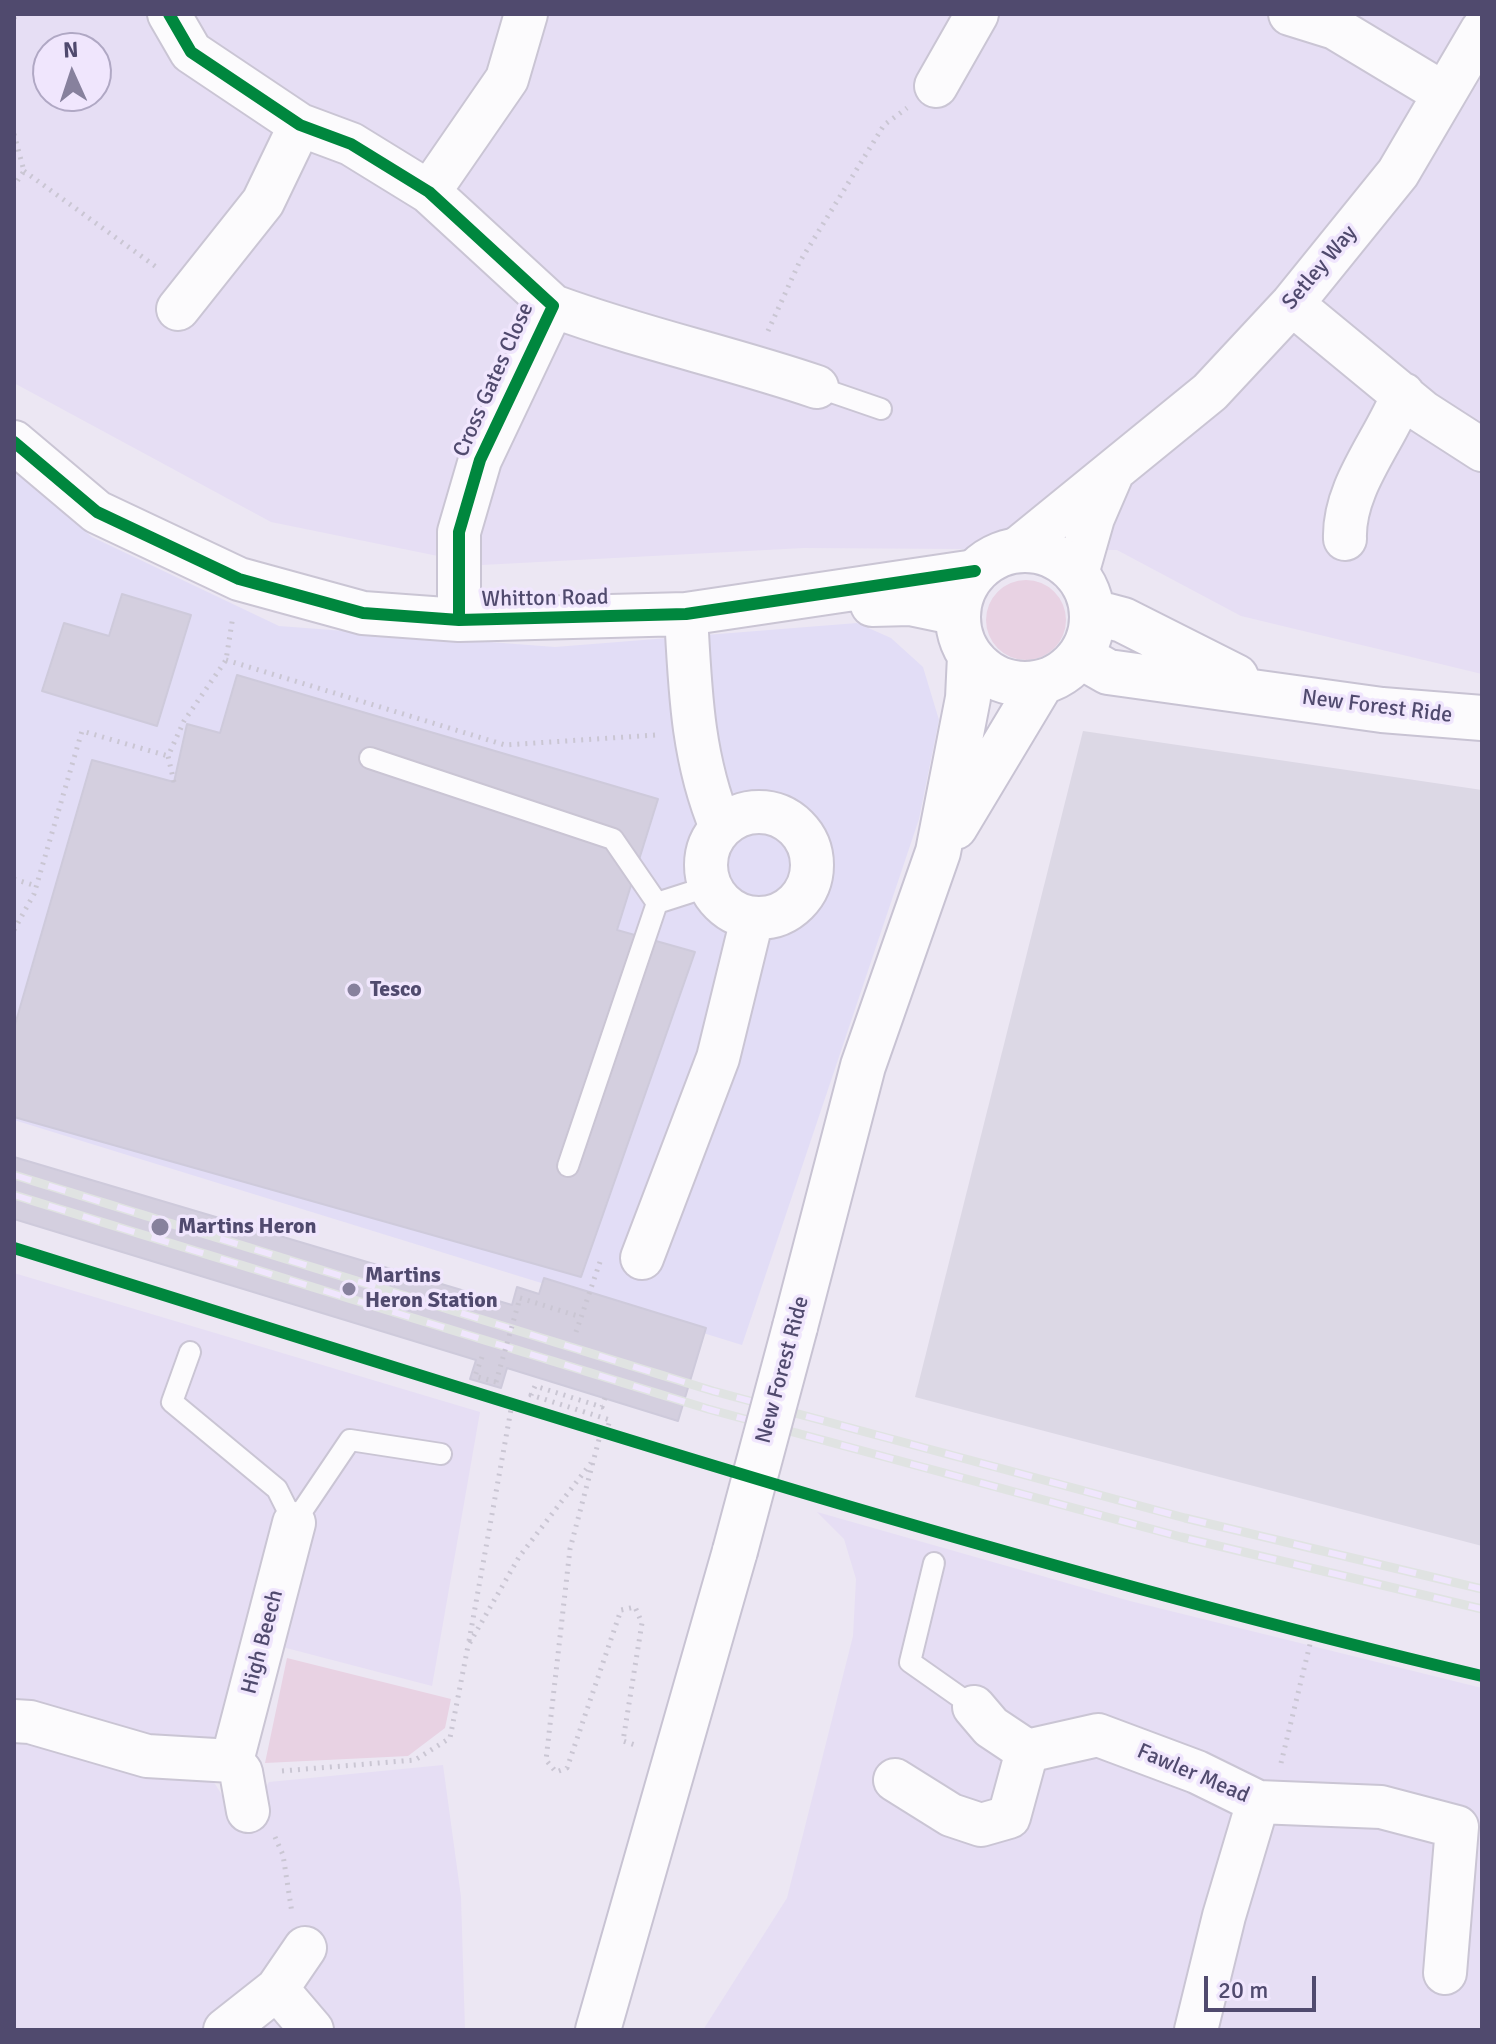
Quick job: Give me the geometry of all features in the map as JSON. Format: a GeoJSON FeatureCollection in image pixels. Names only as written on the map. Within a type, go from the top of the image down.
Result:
{"type":"FeatureCollection","features":[{"type":"Feature","properties":{"kind":"main road"},"geometry":{"type":"LineString","coordinates":[[958,614],[966,583],[975,571],[1001,554],[1016,550]]}},
{"type":"Feature","properties":{"kind":"main road","name":"New Forest Ride"},"geometry":{"type":"LineString","coordinates":[[1016,550],[1039,551],[1060,559],[1085,593],[1123,620],[1273,694]]}},
{"type":"Feature","properties":{"kind":"main road"},"geometry":{"type":"LineString","coordinates":[[1080,656],[1090,635],[1085,593]]}},
{"type":"Feature","properties":{"kind":"main road","name":"New Forest Ride"},"geometry":{"type":"LineString","coordinates":[[598,2030],[735,1551],[863,1066],[938,852],[961,739],[970,656],[960,636],[958,614]]}},
{"type":"Feature","properties":{"kind":"main road"},"geometry":{"type":"LineString","coordinates":[[970,656],[984,671],[1002,680],[1022,684],[1042,682]]}},
{"type":"Feature","properties":{"kind":"main road","name":"New Forest Ride"},"geometry":{"type":"LineString","coordinates":[[938,852],[1042,682],[1063,672],[1080,656],[1108,672],[1382,710],[1482,718]]}},
{"type":"Feature","properties":{"kind":"street","name":"Cross Gates Close"},"geometry":{"type":"LineString","coordinates":[[169,14],[191,52],[300,125],[351,144],[429,192],[553,306],[480,460],[459,532],[459,620]]}},
{"type":"Feature","properties":{"kind":"street"},"geometry":{"type":"LineString","coordinates":[[429,192],[507,79],[526,14]]}},
{"type":"Feature","properties":{"kind":"street"},"geometry":{"type":"LineString","coordinates":[[936,86],[977,14]]}},
{"type":"Feature","properties":{"kind":"street"},"geometry":{"type":"LineString","coordinates":[[1290,14],[1335,28],[1443,93]]}},
{"type":"Feature","properties":{"kind":"street","name":"Setley Way"},"geometry":{"type":"LineString","coordinates":[[1016,550],[1210,392],[1292,304],[1398,173],[1482,30]]}},
{"type":"Feature","properties":{"kind":"street"},"geometry":{"type":"LineString","coordinates":[[183,301],[263,202],[300,125]]}},
{"type":"Feature","properties":{"kind":"street"},"geometry":{"type":"LineString","coordinates":[[1292,304],[1423,412],[1482,450]]}},
{"type":"Feature","properties":{"kind":"street"},"geometry":{"type":"LineString","coordinates":[[553,306],[624,332],[753,365],[817,387]]}},
{"type":"Feature","properties":{"kind":"street"},"geometry":{"type":"LineString","coordinates":[[1345,539],[1345,522],[1369,459],[1392,424],[1403,394]]}},
{"type":"Feature","properties":{"kind":"street","name":"Whitton Road"},"geometry":{"type":"LineString","coordinates":[[14,442],[97,512],[239,579],[363,613],[459,620],[686,614],[975,571]]}},
{"type":"Feature","properties":{"kind":"street","name":"Setley Way"},"geometry":{"type":"LineString","coordinates":[[1085,593],[1093,518],[1114,469]]}},
{"type":"Feature","properties":{"kind":"street","name":"Whitton Road"},"geometry":{"type":"LineString","coordinates":[[738,605],[910,604],[958,614]]}},
{"type":"Feature","properties":{"kind":"street"},"geometry":{"type":"LineString","coordinates":[[686,614],[692,721],[704,788],[721,827]]}},
{"type":"Feature","properties":{"kind":"street"},"geometry":{"type":"LineString","coordinates":[[753,812],[771,813],[788,820],[802,832],[810,848],[813,866],[810,884],[801,899],[787,911],[771,918],[752,919],[726,908],[710,886],[706,855],[721,827],[736,816],[753,812]]}},
{"type":"Feature","properties":{"kind":"street"},"geometry":{"type":"LineString","coordinates":[[642,1258],[718,1058],[752,919]]}},
{"type":"Feature","properties":{"kind":"street","name":"High Beech"},"geometry":{"type":"LineString","coordinates":[[251,1767],[294,1523]]}},
{"type":"Feature","properties":{"kind":"street"},"geometry":{"type":"LineString","coordinates":[[895,1780],[951,1815],[981,1825],[1009,1817],[1027,1751],[991,1727],[974,1707]]}},
{"type":"Feature","properties":{"kind":"street"},"geometry":{"type":"LineString","coordinates":[[14,1721],[30,1722],[147,1756],[251,1767]]}},
{"type":"Feature","properties":{"kind":"street","name":"Fawler Mead"},"geometry":{"type":"LineString","coordinates":[[1027,1751],[1098,1735],[1197,1772],[1258,1802],[1381,1807],[1469,1830],[1445,1973]]}},
{"type":"Feature","properties":{"kind":"street"},"geometry":{"type":"LineString","coordinates":[[251,1767],[241,1772],[259,1819]]}},
{"type":"Feature","properties":{"kind":"street"},"geometry":{"type":"LineString","coordinates":[[1196,2030],[1224,1916],[1258,1802]]}},
{"type":"Feature","properties":{"kind":"street"},"geometry":{"type":"LineString","coordinates":[[225,2030],[277,1989],[305,1948]]}},
{"type":"Feature","properties":{"kind":"street"},"geometry":{"type":"LineString","coordinates":[[277,1989],[312,2030]]}},
{"type":"Feature","properties":{"kind":"lane"},"geometry":{"type":"LineString","coordinates":[[817,387],[881,409]]}},
{"type":"Feature","properties":{"kind":"lane"},"geometry":{"type":"LineString","coordinates":[[370,758],[613,839],[657,903]]}},
{"type":"Feature","properties":{"kind":"lane"},"geometry":{"type":"LineString","coordinates":[[657,903],[710,886]]}},
{"type":"Feature","properties":{"kind":"lane"},"geometry":{"type":"LineString","coordinates":[[568,1166],[657,903]]}},
{"type":"Feature","properties":{"kind":"lane"},"geometry":{"type":"LineString","coordinates":[[190,1352],[172,1402],[277,1489],[294,1523],[350,1440],[441,1454]]}},
{"type":"Feature","properties":{"kind":"lane"},"geometry":{"type":"LineString","coordinates":[[934,1563],[910,1662],[974,1707]]}},
{"type":"Feature","properties":{"kind":"path"},"geometry":{"type":"LineString","coordinates":[[753,365],[799,263],[884,125],[936,86]]}},
{"type":"Feature","properties":{"kind":"path"},"geometry":{"type":"LineString","coordinates":[[14,134],[24,171],[129,245],[183,301]]}},
{"type":"Feature","properties":{"kind":"path"},"geometry":{"type":"LineString","coordinates":[[14,186],[24,171]]}},
{"type":"Feature","properties":{"kind":"path"},"geometry":{"type":"LineString","coordinates":[[174,782],[168,756],[184,721],[226,660],[239,579]]}},
{"type":"Feature","properties":{"kind":"path"},"geometry":{"type":"LineString","coordinates":[[226,660],[505,745],[653,736],[692,721]]}},
{"type":"Feature","properties":{"kind":"path"},"geometry":{"type":"LineString","coordinates":[[34,894],[82,731],[168,756]]}},
{"type":"Feature","properties":{"kind":"path"},"geometry":{"type":"LineString","coordinates":[[14,879],[40,887],[14,930]]}},
{"type":"Feature","properties":{"kind":"path"},"geometry":{"type":"LineString","coordinates":[[576,1332],[605,1246],[642,1258]]}},
{"type":"Feature","properties":{"kind":"path"},"geometry":{"type":"LineString","coordinates":[[482,1357],[475,1376],[496,1382],[520,1298],[581,1317]]}},
{"type":"Feature","properties":{"kind":"path"},"geometry":{"type":"LineString","coordinates":[[606,1395],[602,1407],[535,1386],[531,1395],[610,1420],[594,1459],[570,1549],[546,1760],[556,1772],[567,1768],[621,1610],[635,1607],[642,1623],[623,1741],[678,1758]]}},
{"type":"Feature","properties":{"kind":"path"},"geometry":{"type":"LineString","coordinates":[[497,1399],[621,1438]]}},
{"type":"Feature","properties":{"kind":"path"},"geometry":{"type":"LineString","coordinates":[[251,1767],[415,1760],[450,1738],[512,1404]]}},
{"type":"Feature","properties":{"kind":"path"},"geometry":{"type":"LineString","coordinates":[[468,1646],[519,1557],[594,1459]]}},
{"type":"Feature","properties":{"kind":"path"},"geometry":{"type":"LineString","coordinates":[[1297,1632],[1328,1640]]}},
{"type":"Feature","properties":{"kind":"path"},"geometry":{"type":"LineString","coordinates":[[1258,1802],[1279,1774],[1312,1636]]}},
{"type":"Feature","properties":{"kind":"path"},"geometry":{"type":"LineString","coordinates":[[259,1819],[283,1855],[294,1927],[305,1948]]}},
{"type":"Feature","properties":{"kind":"shaded area"},"geometry":{"type":"Polygon","coordinates":[[[14,14],[1482,14],[1482,674],[1241,616],[1117,550],[804,548],[482,565],[271,522],[14,383],[14,14]]]}},
{"type":"Feature","properties":{"kind":"shaded area"},"geometry":{"type":"Polygon","coordinates":[[[14,471],[92,537],[279,626],[555,647],[857,623],[891,638],[923,667],[939,720],[919,819],[742,1345],[14,1120],[14,471]]]}},
{"type":"Feature","properties":{"kind":"shaded area"},"geometry":{"type":"Polygon","coordinates":[[[1018,580],[1034,580],[1055,591],[1066,612],[1066,628],[1055,649],[1034,660],[1018,660],[1004,654],[992,642],[986,628],[986,612],[992,598],[1004,586],[1018,580]]]}},
{"type":"Feature","properties":{"kind":"shaded area"},"geometry":{"type":"Polygon","coordinates":[[[1083,731],[1482,790],[1482,1546],[915,1397],[1083,731]]]}},
{"type":"Feature","properties":{"kind":"shaded area"},"geometry":{"type":"Polygon","coordinates":[[[14,1273],[480,1412],[432,1686],[244,1637],[212,1779],[243,1829],[269,1782],[443,1765],[461,1897],[465,2030],[14,2030],[14,1273]]]}},
{"type":"Feature","properties":{"kind":"shaded area"},"geometry":{"type":"Polygon","coordinates":[[[817,1512],[1130,1601],[1482,1688],[1482,2030],[703,2030],[787,1898],[853,1636],[856,1579],[844,1539],[817,1512]]]}},
{"type":"Feature","properties":{"kind":"shaded area"},"geometry":{"type":"Polygon","coordinates":[[[287,1658],[451,1699],[445,1728],[408,1756],[265,1763],[287,1658]]]}},
{"type":"Feature","properties":{"kind":"building"},"geometry":{"type":"Polygon","coordinates":[[[122,594],[191,615],[157,726],[42,691],[64,623],[109,636],[122,594]]]}},
{"type":"Feature","properties":{"kind":"building","name":"Tesco"},"geometry":{"type":"Polygon","coordinates":[[[237,675],[658,799],[617,930],[695,952],[581,1277],[14,1117],[14,1028],[92,760],[174,782],[187,724],[220,733],[237,675]]]}},
{"type":"Feature","properties":{"kind":"building","name":"Martins Heron Station"},"geometry":{"type":"Polygon","coordinates":[[[14,1157],[512,1305],[517,1287],[539,1294],[544,1278],[706,1328],[678,1421],[507,1368],[501,1388],[470,1379],[476,1360],[14,1219],[14,1157]]]}},
{"type":"Feature","properties":{"kind":"railway"},"geometry":{"type":"LineString","coordinates":[[14,1175],[713,1391],[1185,1518],[1482,1589]]}},
{"type":"Feature","properties":{"kind":"railway"},"geometry":{"type":"LineString","coordinates":[[14,1195],[708,1409],[1181,1537],[1482,1609]]}},
{"type":"Feature","properties":{"kind":"cycle path"},"geometry":{"type":"LineString","coordinates":[[169,14],[191,52],[300,125],[351,144],[429,192],[553,306],[480,460],[459,532],[459,620]]}},
{"type":"Feature","properties":{"kind":"cycle path"},"geometry":{"type":"LineString","coordinates":[[14,442],[97,512],[239,579],[363,613],[459,620],[686,614],[975,571]]}},
{"type":"Feature","properties":{"kind":"cycle path"},"geometry":{"type":"LineString","coordinates":[[14,1248],[561,1419],[928,1529],[1296,1630],[1482,1676]]}},
{"type":"Feature","properties":{"kind":"place","name":"Tesco"},"geometry":{"type":"Point","coordinates":[354,990]}},
{"type":"Feature","properties":{"kind":"place","name":"Martins Heron"},"geometry":{"type":"Point","coordinates":[160,1227]}},
{"type":"Feature","properties":{"kind":"place","name":"Martins Heron Station"},"geometry":{"type":"Point","coordinates":[349,1289]}}]}
